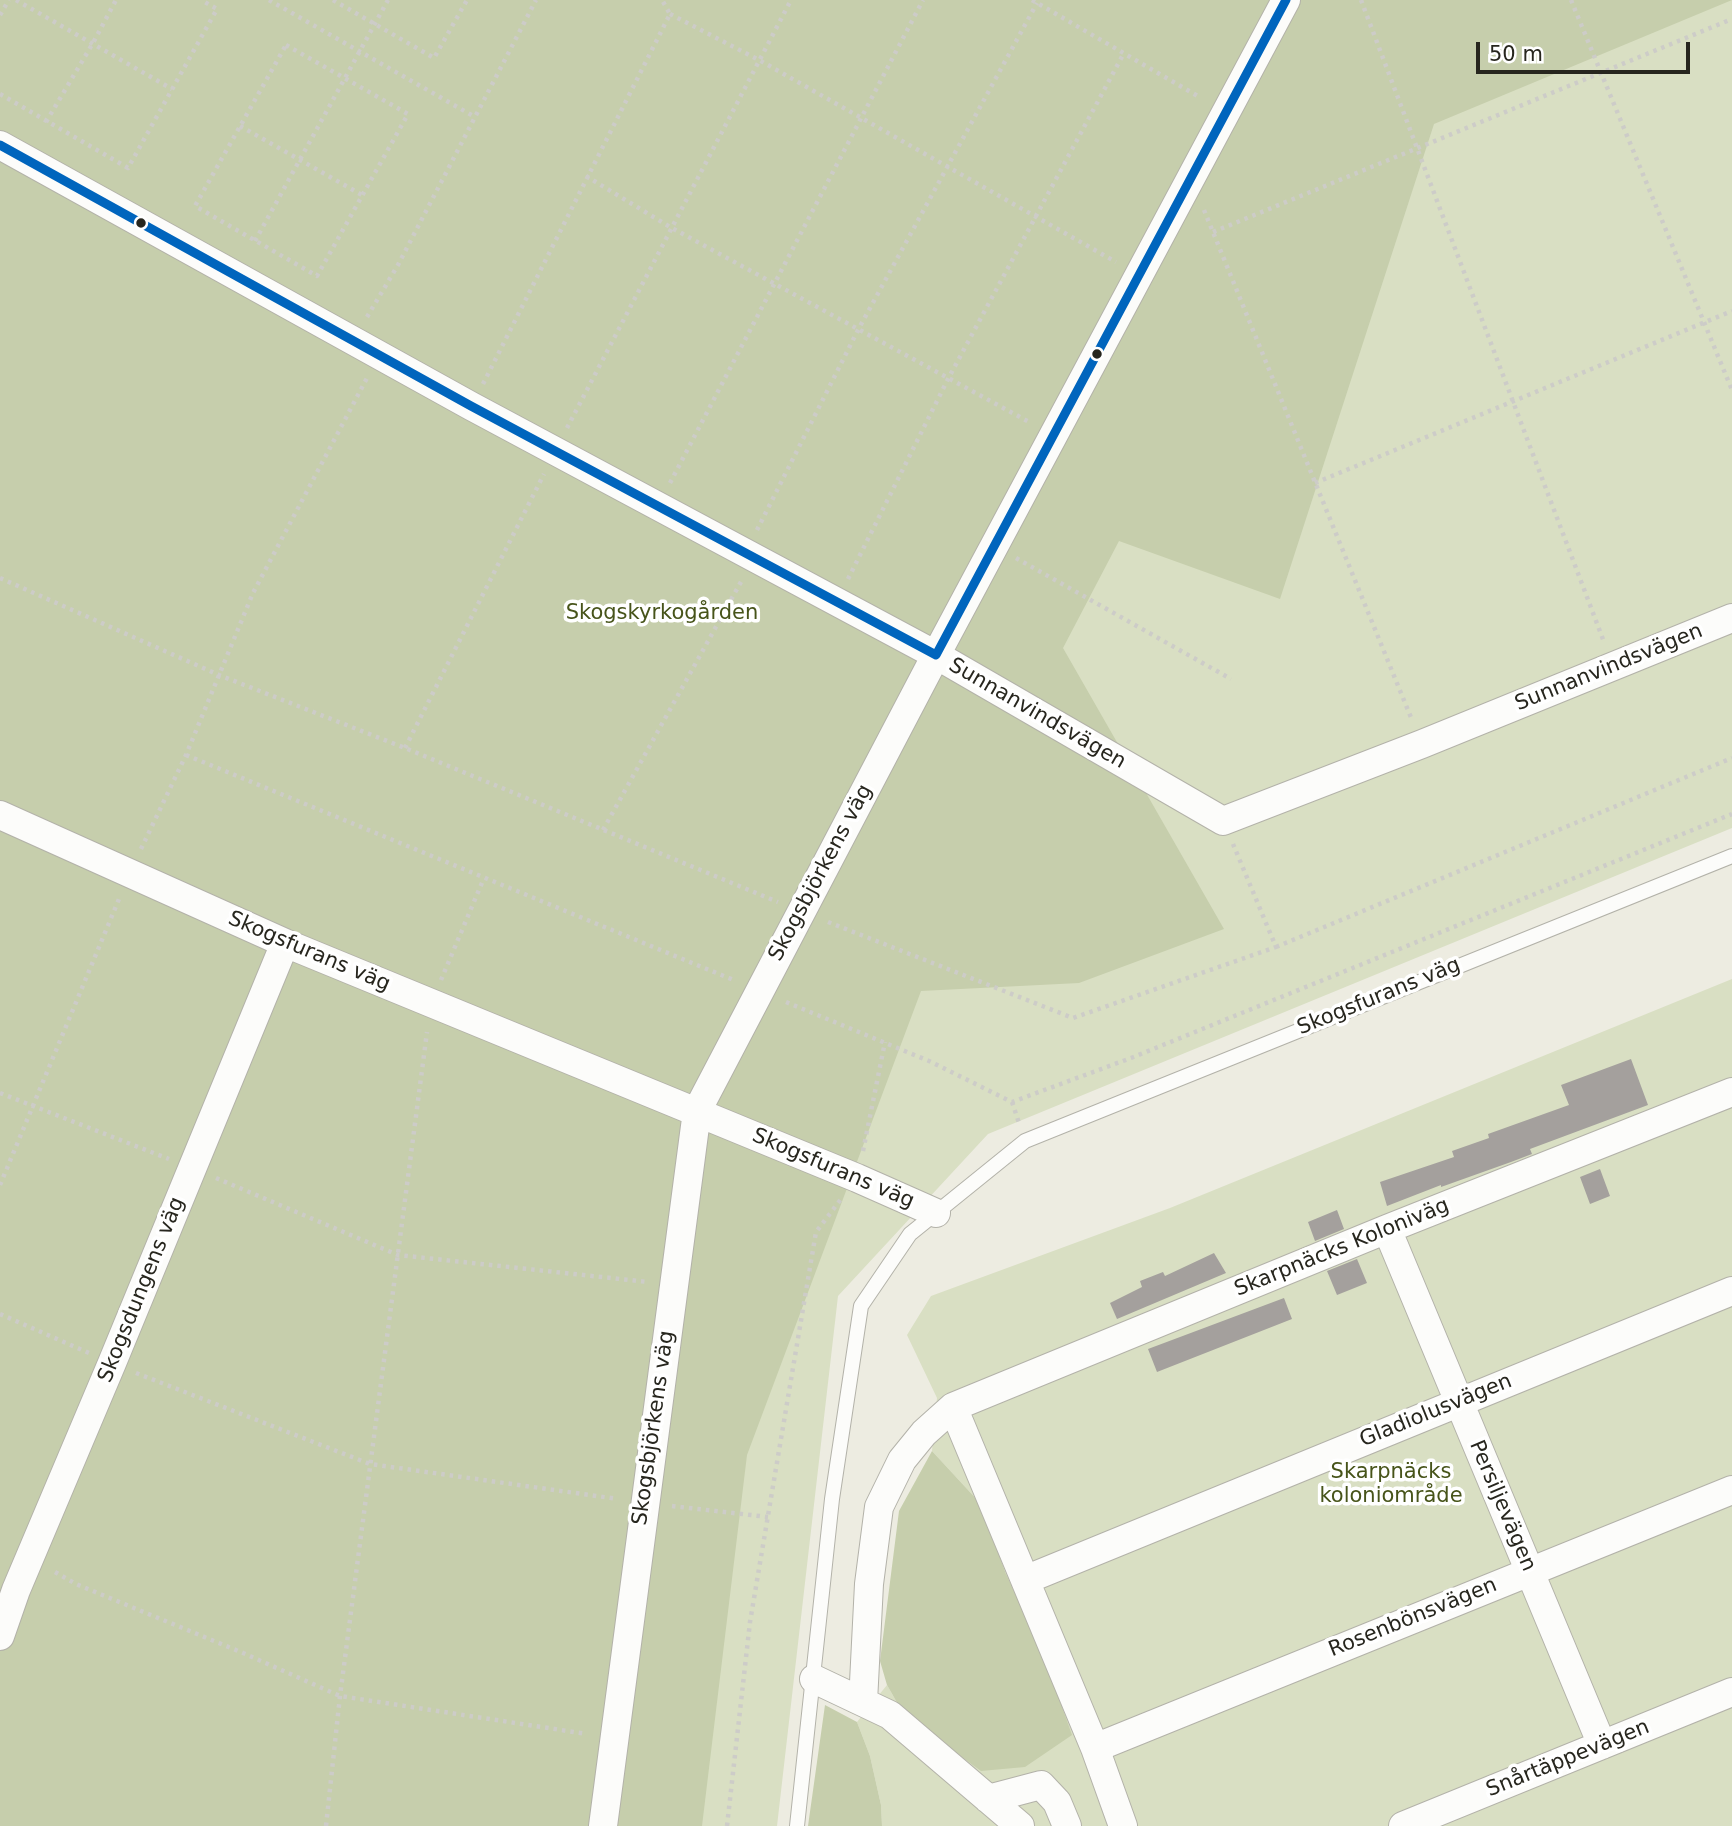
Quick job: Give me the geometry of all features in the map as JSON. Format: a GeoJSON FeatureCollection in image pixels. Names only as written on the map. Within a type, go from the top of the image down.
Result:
{"type":"FeatureCollection","features":[{"type":"Feature","properties":{"kind":"street","name":"Skogsbjörkens väg"},"geometry":{"type":"LineString","coordinates":[[603,1826],[697,1111],[936,655],[1286,0]]}},
{"type":"Feature","properties":{"kind":"street","name":"Sunnanvindsvägen"},"geometry":{"type":"LineString","coordinates":[[0,145],[471,406],[936,655],[1223,821],[1422,744],[1732,618]]}},
{"type":"Feature","properties":{"kind":"street","name":"Skogsfurans väg"},"geometry":{"type":"LineString","coordinates":[[0,815],[285,943],[697,1111],[936,1213]]}},
{"type":"Feature","properties":{"kind":"street","name":"Skogsdungens väg"},"geometry":{"type":"LineString","coordinates":[[0,1636],[29,1558],[285,943]]}},
{"type":"Feature","properties":{"kind":"street","name":"Skarpnäcks Koloniväg"},"geometry":{"type":"LineString","coordinates":[[863,1702],[869,1584],[879,1507],[902,1460],[924,1433],[953,1408],[1387,1229],[1732,1092]]}},
{"type":"Feature","properties":{"kind":"street","name":"Persiljevägen"},"geometry":{"type":"LineString","coordinates":[[1387,1229],[1602,1745]]}},
{"type":"Feature","properties":{"kind":"street","name":"Gladiolusvägen"},"geometry":{"type":"LineString","coordinates":[[1025,1580],[1732,1291]]}},
{"type":"Feature","properties":{"kind":"street"},"geometry":{"type":"LineString","coordinates":[[953,1408],[1095,1748],[1123,1826]]}},
{"type":"Feature","properties":{"kind":"street","name":"Rosenbönsvägen"},"geometry":{"type":"LineString","coordinates":[[1095,1748],[1732,1490]]}},
{"type":"Feature","properties":{"kind":"street"},"geometry":{"type":"LineString","coordinates":[[814,1679],[890,1715],[1020,1826]]}},
{"type":"Feature","properties":{"kind":"street","name":"Snårtäppevägen"},"geometry":{"type":"LineString","coordinates":[[1403,1826],[1732,1692]]}},
{"type":"Feature","properties":{"kind":"street"},"geometry":{"type":"LineString","coordinates":[[988,1799],[1041,1785],[1057,1802],[1067,1826]]}},
{"type":"Feature","properties":{"kind":"lane","name":"Skogsfurans väg"},"geometry":{"type":"LineString","coordinates":[[936,1213],[1024,1140],[1732,856]]}},
{"type":"Feature","properties":{"kind":"lane"},"geometry":{"type":"LineString","coordinates":[[797,1826],[832,1499],[861,1306],[910,1234],[936,1213]]}},
{"type":"Feature","properties":{"kind":"path"},"geometry":{"type":"LineString","coordinates":[[0,15],[9,0]]}},
{"type":"Feature","properties":{"kind":"path"},"geometry":{"type":"LineString","coordinates":[[16,0],[172,89]]}},
{"type":"Feature","properties":{"kind":"path"},"geometry":{"type":"LineString","coordinates":[[46,122],[116,0]]}},
{"type":"Feature","properties":{"kind":"path"},"geometry":{"type":"LineString","coordinates":[[0,94],[128,168],[217,9],[201,0]]}},
{"type":"Feature","properties":{"kind":"path"},"geometry":{"type":"LineString","coordinates":[[269,0],[475,117]]}},
{"type":"Feature","properties":{"kind":"path"},"geometry":{"type":"LineString","coordinates":[[333,0],[434,58],[467,0]]}},
{"type":"Feature","properties":{"kind":"path"},"geometry":{"type":"LineString","coordinates":[[256,241],[388,0]]}},
{"type":"Feature","properties":{"kind":"path"},"geometry":{"type":"LineString","coordinates":[[352,340],[398,265],[536,0]]}},
{"type":"Feature","properties":{"kind":"path"},"geometry":{"type":"LineString","coordinates":[[662,0],[670,14],[759,60],[1139,275]]}},
{"type":"Feature","properties":{"kind":"path"},"geometry":{"type":"LineString","coordinates":[[405,748],[670,227],[791,0]]}},
{"type":"Feature","properties":{"kind":"path"},"geometry":{"type":"LineString","coordinates":[[658,506],[923,0]]}},
{"type":"Feature","properties":{"kind":"path"},"geometry":{"type":"LineString","coordinates":[[1360,0],[1614,666]]}},
{"type":"Feature","properties":{"kind":"path"},"geometry":{"type":"LineString","coordinates":[[1571,0],[1732,390]]}},
{"type":"Feature","properties":{"kind":"path"},"geometry":{"type":"LineString","coordinates":[[603,830],[750,555],[858,330],[1035,1],[1226,112]]}},
{"type":"Feature","properties":{"kind":"path"},"geometry":{"type":"LineString","coordinates":[[471,406],[670,14]]}},
{"type":"Feature","properties":{"kind":"path"},"geometry":{"type":"LineString","coordinates":[[1213,232],[1732,19]]}},
{"type":"Feature","properties":{"kind":"path"},"geometry":{"type":"LineString","coordinates":[[286,45],[344,78],[408,114],[317,276],[195,206],[286,45]]}},
{"type":"Feature","properties":{"kind":"path"},"geometry":{"type":"LineString","coordinates":[[837,601],[948,379],[1124,53]]}},
{"type":"Feature","properties":{"kind":"path"},"geometry":{"type":"LineString","coordinates":[[240,126],[362,195]]}},
{"type":"Feature","properties":{"kind":"path"},"geometry":{"type":"LineString","coordinates":[[586,176],[670,227],[1054,435]]}},
{"type":"Feature","properties":{"kind":"path"},"geometry":{"type":"LineString","coordinates":[[1191,178],[1422,744]]}},
{"type":"Feature","properties":{"kind":"path"},"geometry":{"type":"LineString","coordinates":[[1315,483],[1732,311]]}},
{"type":"Feature","properties":{"kind":"path"},"geometry":{"type":"LineString","coordinates":[[0,1185],[130,873],[186,755],[253,593],[379,355]]}},
{"type":"Feature","properties":{"kind":"path"},"geometry":{"type":"LineString","coordinates":[[994,546],[1231,679]]}},
{"type":"Feature","properties":{"kind":"path"},"geometry":{"type":"LineString","coordinates":[[0,578],[219,674],[801,912],[1073,1018],[1276,947],[1732,758]]}},
{"type":"Feature","properties":{"kind":"path"},"geometry":{"type":"LineString","coordinates":[[186,755],[885,1042],[1012,1102],[1130,1058],[1732,814]]}},
{"type":"Feature","properties":{"kind":"path"},"geometry":{"type":"LineString","coordinates":[[1223,821],[1276,947]]}},
{"type":"Feature","properties":{"kind":"path"},"geometry":{"type":"LineString","coordinates":[[326,1826],[340,1696],[431,1003],[484,877]]}},
{"type":"Feature","properties":{"kind":"path"},"geometry":{"type":"LineString","coordinates":[[727,1826],[750,1622],[816,1232],[857,1178],[885,1042]]}},
{"type":"Feature","properties":{"kind":"path"},"geometry":{"type":"LineString","coordinates":[[0,1093],[192,1168],[398,1255],[674,1285]]}},
{"type":"Feature","properties":{"kind":"path"},"geometry":{"type":"LineString","coordinates":[[0,1314],[112,1363],[370,1464],[645,1503],[768,1517]]}},
{"type":"Feature","properties":{"kind":"path"},"geometry":{"type":"LineString","coordinates":[[29,1558],[76,1584],[340,1696],[614,1738]]}},
{"type":"Feature","properties":{"kind":"green space","name":"Skogskyrkogården"},"geometry":{"type":"Polygon","coordinates":[[[0,0],[1732,0],[1732,828],[988,1134],[838,1296],[777,1826],[0,1826],[0,0]]]}},
{"type":"Feature","properties":{"kind":"green space","name":"Skogskyrkogården"},"geometry":{"type":"Polygon","coordinates":[[[0,0],[1732,0],[1434,124],[1280,599],[1119,541],[1063,648],[1224,929],[1079,983],[921,991],[747,1455],[702,1826],[0,1826],[0,0]]]}},
{"type":"Feature","properties":{"kind":"green space","name":"Skarpnäcks koloniområde"},"geometry":{"type":"Polygon","coordinates":[[[1732,979],[1732,1826],[882,1826],[881,1805],[870,1756],[857,1722],[887,1685],[904,1715],[1006,1574],[981,1504],[932,1451],[937,1398],[907,1335],[931,1296],[1170,1208],[1732,979]]]}},
{"type":"Feature","properties":{"kind":"green space"},"geometry":{"type":"Polygon","coordinates":[[[932,1451],[981,1504],[1006,1574],[1044,1656],[1072,1735],[1025,1767],[981,1771],[904,1715],[887,1685],[880,1661],[899,1511],[932,1451]]]}},
{"type":"Feature","properties":{"kind":"green space"},"geometry":{"type":"Polygon","coordinates":[[[825,1705],[857,1722],[870,1756],[881,1805],[882,1826],[808,1826],[825,1705]]]}},
{"type":"Feature","properties":{"kind":"building"},"geometry":{"type":"Polygon","coordinates":[[[1631,1059],[1648,1105],[1530,1149],[1532,1154],[1387,1206],[1380,1182],[1454,1157],[1452,1151],[1489,1138],[1488,1134],[1569,1105],[1561,1085],[1631,1059]]]}},
{"type":"Feature","properties":{"kind":"building"},"geometry":{"type":"Polygon","coordinates":[[[1600,1169],[1610,1196],[1590,1204],[1580,1177],[1600,1169]]]}},
{"type":"Feature","properties":{"kind":"building"},"geometry":{"type":"Polygon","coordinates":[[[1337,1210],[1344,1229],[1315,1241],[1308,1222],[1337,1210]]]}},
{"type":"Feature","properties":{"kind":"building"},"geometry":{"type":"Polygon","coordinates":[[[1214,1253],[1226,1273],[1117,1319],[1110,1303],[1142,1287],[1140,1281],[1163,1272],[1165,1276],[1214,1253]]]}},
{"type":"Feature","properties":{"kind":"building"},"geometry":{"type":"Polygon","coordinates":[[[1357,1259],[1367,1283],[1337,1295],[1327,1271],[1357,1259]]]}},
{"type":"Feature","properties":{"kind":"building"},"geometry":{"type":"Polygon","coordinates":[[[1284,1298],[1292,1319],[1157,1372],[1148,1349],[1284,1298]]]}},
{"type":"Feature","properties":{"kind":"transit line"},"geometry":{"type":"LineString","coordinates":[[0,145],[471,406],[936,655],[1286,0]]}}]}
